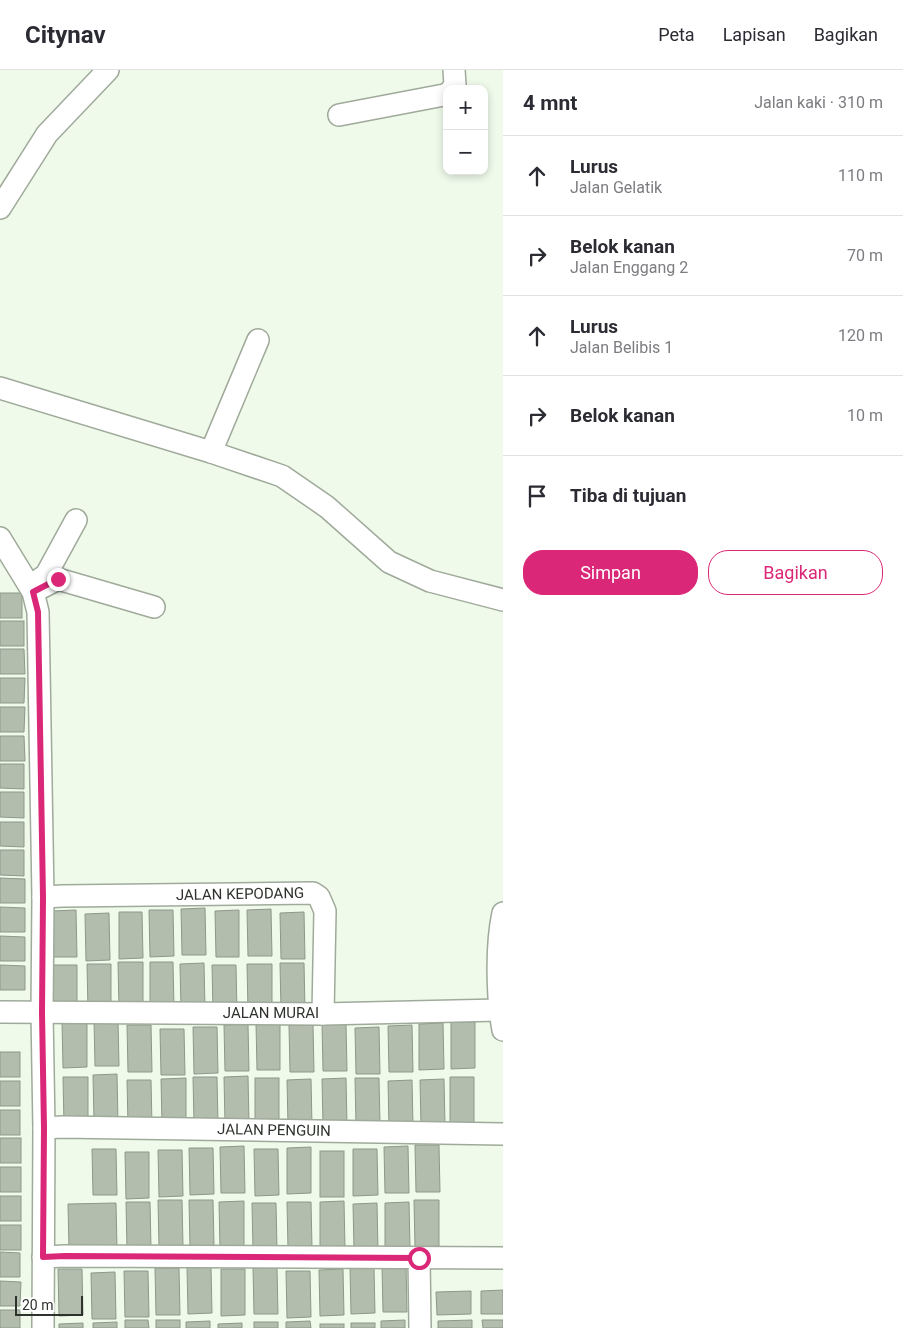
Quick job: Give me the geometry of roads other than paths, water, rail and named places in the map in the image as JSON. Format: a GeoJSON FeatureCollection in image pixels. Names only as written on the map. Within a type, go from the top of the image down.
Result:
{"type":"FeatureCollection","features":[{"type":"Feature","properties":{"kind":"street"},"geometry":{"type":"LineString","coordinates":[[0,208],[47,134],[108,70]]}},
{"type":"Feature","properties":{"kind":"street"},"geometry":{"type":"LineString","coordinates":[[454,70],[454,85]]}},
{"type":"Feature","properties":{"kind":"street"},"geometry":{"type":"LineString","coordinates":[[339,115],[443,96]]}},
{"type":"Feature","properties":{"kind":"street"},"geometry":{"type":"LineString","coordinates":[[211,452],[258,340]]}},
{"type":"Feature","properties":{"kind":"street"},"geometry":{"type":"LineString","coordinates":[[0,388],[211,452],[282,476],[328,508],[389,562],[430,581],[503,600]]}},
{"type":"Feature","properties":{"kind":"street"},"geometry":{"type":"LineString","coordinates":[[31,589],[46,576],[76,520]]}},
{"type":"Feature","properties":{"kind":"street"},"geometry":{"type":"LineString","coordinates":[[0,538],[31,589],[38,612],[43,897],[43,1328]]}},
{"type":"Feature","properties":{"kind":"street"},"geometry":{"type":"LineString","coordinates":[[31,589],[58,579],[154,607]]}},
{"type":"Feature","properties":{"kind":"street","name":"JALAN KEPODANG"},"geometry":{"type":"LineString","coordinates":[[43,897],[313,894],[319,897],[325,910],[323,1014]]}},
{"type":"Feature","properties":{"kind":"street"},"geometry":{"type":"LineString","coordinates":[[501,1020],[500,927],[503,913]]}},
{"type":"Feature","properties":{"kind":"street","name":"JALAN MURAI"},"geometry":{"type":"LineString","coordinates":[[0,1012],[323,1014],[501,1020]]}},
{"type":"Feature","properties":{"kind":"street","name":"JALAN PENGUIN"},"geometry":{"type":"LineString","coordinates":[[44,1128],[503,1134]]}},
{"type":"Feature","properties":{"kind":"street"},"geometry":{"type":"LineString","coordinates":[[43,1257],[503,1258]]}},
{"type":"Feature","properties":{"kind":"street"},"geometry":{"type":"LineString","coordinates":[[419,1258],[420,1328]]}}]}
